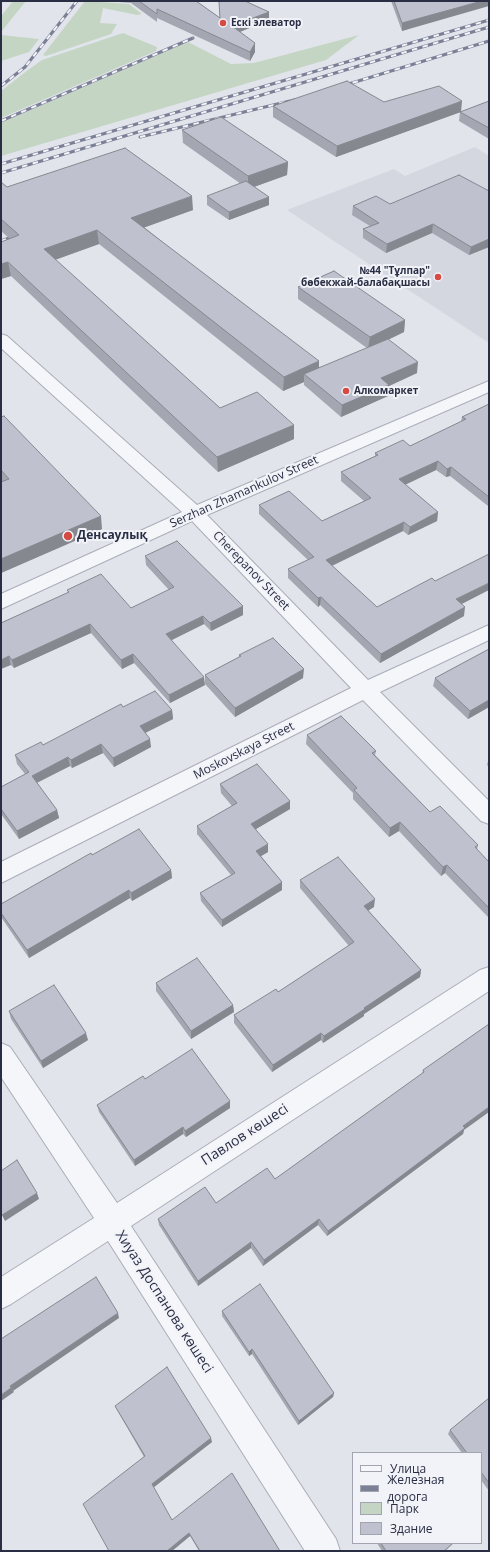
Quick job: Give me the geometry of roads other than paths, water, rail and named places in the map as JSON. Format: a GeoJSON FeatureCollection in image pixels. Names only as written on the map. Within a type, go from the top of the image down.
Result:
{"type":"FeatureCollection","features":[{"type":"Feature","properties":{"kind":"street","name":"Cherepanov Street"},"geometry":{"type":"LineString","coordinates":[[1,339],[195,513],[365,690],[489,814]]}},
{"type":"Feature","properties":{"kind":"street","name":"Serzhan Zhamankulov Street"},"geometry":{"type":"LineString","coordinates":[[1,602],[195,513],[489,386]]}},
{"type":"Feature","properties":{"kind":"street","name":"Moskovskaya Street"},"geometry":{"type":"LineString","coordinates":[[1,873],[365,690],[489,632]]}},
{"type":"Feature","properties":{"kind":"street","name":"Павлов көшесі"},"geometry":{"type":"LineString","coordinates":[[1,1294],[489,978]]}},
{"type":"Feature","properties":{"kind":"street","name":"Хиуаз Доспанова көшесі"},"geometry":{"type":"LineString","coordinates":[[1,1055],[112,1221],[324,1551]]}},
{"type":"Feature","properties":{"kind":"railway"},"geometry":{"type":"LineString","coordinates":[[1,86],[25,67],[77,1]]}},
{"type":"Feature","properties":{"kind":"railway"},"geometry":{"type":"LineString","coordinates":[[1,164],[489,20]]}},
{"type":"Feature","properties":{"kind":"railway"},"geometry":{"type":"LineString","coordinates":[[1,173],[489,27]]}},
{"type":"Feature","properties":{"kind":"railway"},"geometry":{"type":"LineString","coordinates":[[1,121],[193,38]]}},
{"type":"Feature","properties":{"kind":"railway"},"geometry":{"type":"LineString","coordinates":[[342,86],[489,41]]}},
{"type":"Feature","properties":{"kind":"railway"},"geometry":{"type":"LineString","coordinates":[[140,137],[294,100]]}},
{"type":"Feature","properties":{"kind":"railway"},"geometry":{"type":"LineString","coordinates":[[1,241],[20,234]]}},
{"type":"Feature","properties":{"kind":"place","name":"Ескі элеватор"},"geometry":{"type":"Point","coordinates":[223,23]}},
{"type":"Feature","properties":{"kind":"place","name":"№44 \"Тұлпар\" бөбекжай-балабақшасы"},"geometry":{"type":"Point","coordinates":[438,277]}},
{"type":"Feature","properties":{"kind":"place","name":"Алкомаркет"},"geometry":{"type":"Point","coordinates":[346,391]}},
{"type":"Feature","properties":{"kind":"place","name":"Денсаулық"},"geometry":{"type":"Point","coordinates":[68,536]}}]}
